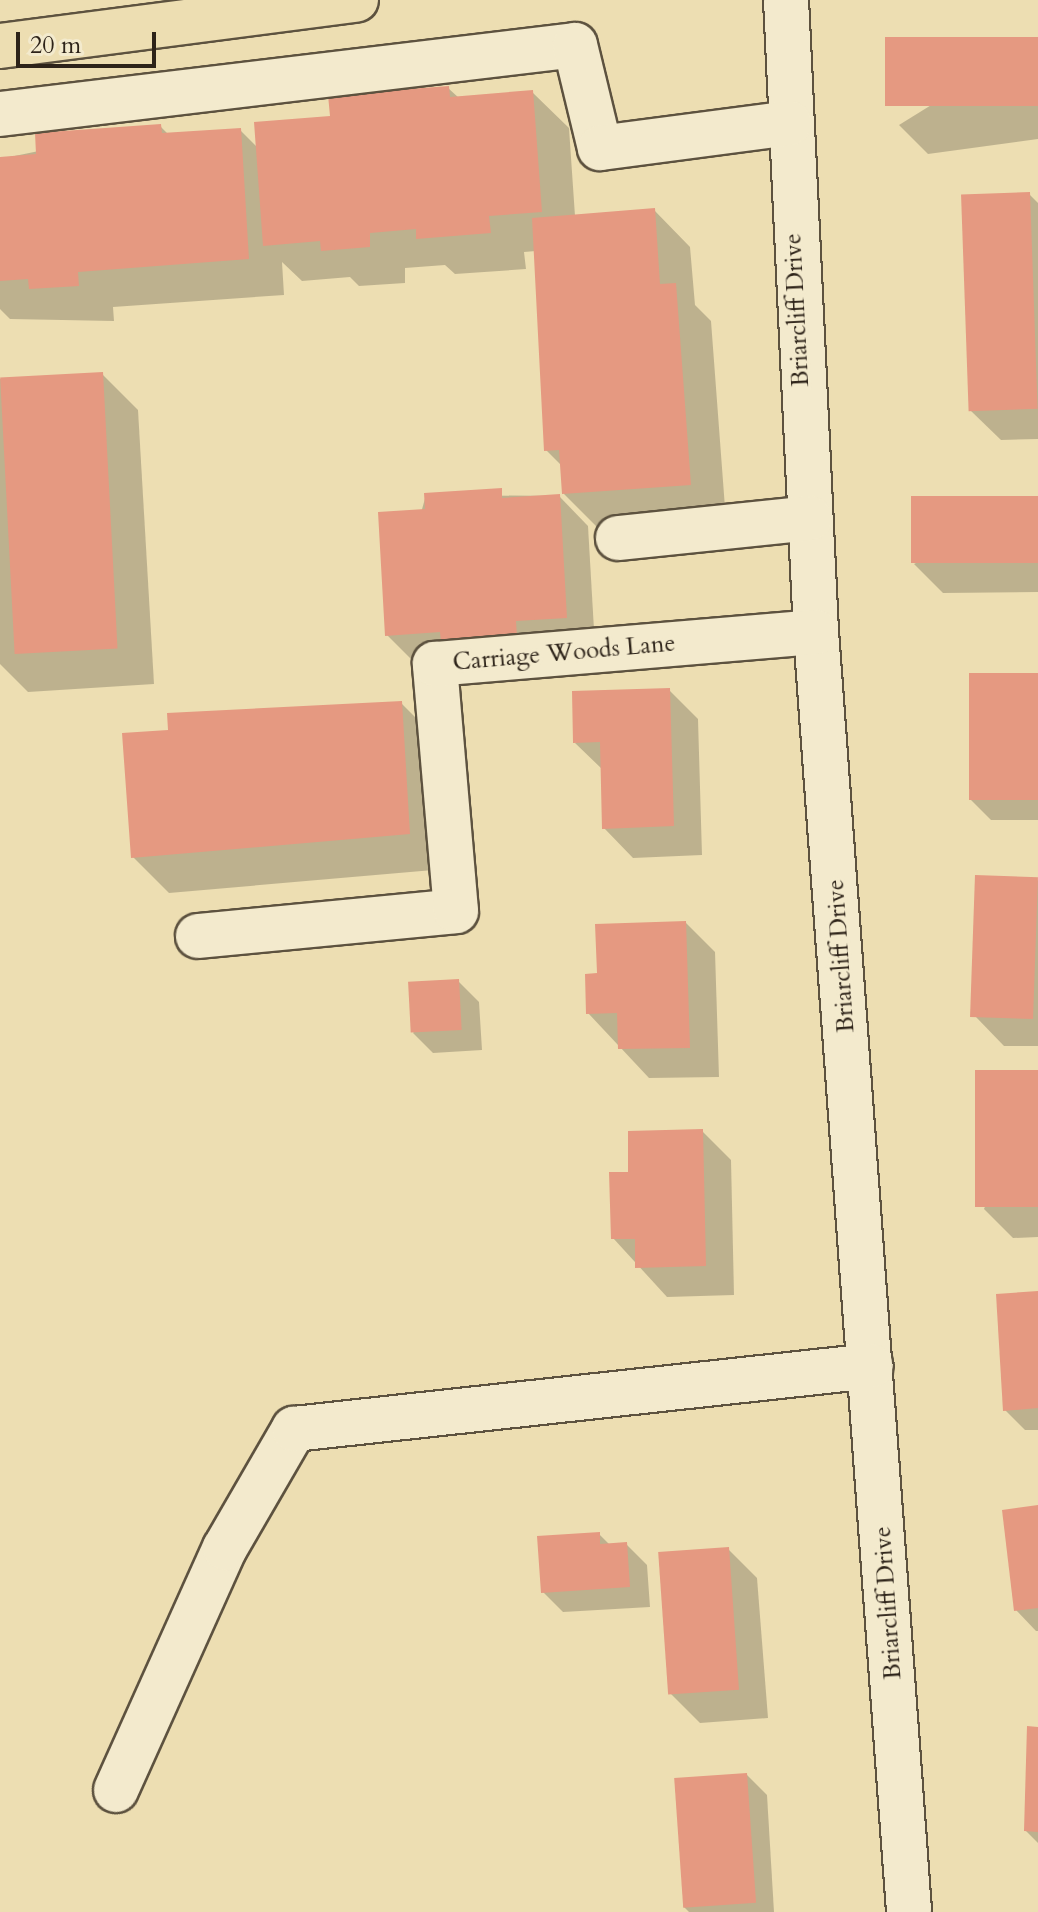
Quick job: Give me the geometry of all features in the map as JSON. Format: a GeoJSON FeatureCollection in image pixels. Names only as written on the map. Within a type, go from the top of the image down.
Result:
{"type":"FeatureCollection","features":[{"type":"Feature","properties":{"kind":"main road"},"geometry":{"type":"LineString","coordinates":[[0,46],[356,0]]}},
{"type":"Feature","properties":{"kind":"street","name":"Briarcliff Drive"},"geometry":{"type":"LineString","coordinates":[[786,0],[789,123],[816,632],[909,1912]]}},
{"type":"Feature","properties":{"kind":"street"},"geometry":{"type":"LineString","coordinates":[[0,114],[575,45],[600,148],[789,123]]}},
{"type":"Feature","properties":{"kind":"street"},"geometry":{"type":"LineString","coordinates":[[618,538],[810,518]]}},
{"type":"Feature","properties":{"kind":"street","name":"Carriage Woods Lane"},"geometry":{"type":"LineString","coordinates":[[198,936],[456,911],[435,664],[816,632]]}},
{"type":"Feature","properties":{"kind":"street"},"geometry":{"type":"LineString","coordinates":[[116,1790],[225,1548],[294,1429],[871,1366]]}},
{"type":"Feature","properties":{"kind":"building"},"geometry":{"type":"Polygon","coordinates":[[[885,37],[1038,37],[1038,106],[885,106],[885,37]]]}},
{"type":"Feature","properties":{"kind":"building"},"geometry":{"type":"Polygon","coordinates":[[[449,86],[450,97],[533,90],[542,212],[489,216],[491,233],[416,239],[416,229],[370,233],[370,247],[321,251],[320,241],[263,246],[254,122],[330,116],[328,95],[449,86]]]}},
{"type":"Feature","properties":{"kind":"building"},"geometry":{"type":"Polygon","coordinates":[[[161,124],[162,133],[241,128],[249,259],[78,272],[79,286],[29,289],[28,279],[0,281],[0,157],[36,154],[35,133],[161,124]]]}},
{"type":"Feature","properties":{"kind":"building"},"geometry":{"type":"Polygon","coordinates":[[[1030,192],[1038,409],[969,411],[961,194],[1030,192]]]}},
{"type":"Feature","properties":{"kind":"building"},"geometry":{"type":"Polygon","coordinates":[[[655,208],[660,284],[676,283],[691,485],[562,494],[559,450],[544,451],[532,218],[655,208]]]}},
{"type":"Feature","properties":{"kind":"building"},"geometry":{"type":"Polygon","coordinates":[[[103,372],[117,649],[15,654],[0,377],[103,372]]]}},
{"type":"Feature","properties":{"kind":"building"},"geometry":{"type":"Polygon","coordinates":[[[502,488],[502,498],[560,494],[567,618],[516,621],[517,637],[441,642],[440,632],[385,636],[378,512],[425,509],[424,493],[502,488]]]}},
{"type":"Feature","properties":{"kind":"building"},"geometry":{"type":"Polygon","coordinates":[[[911,496],[1038,496],[1038,563],[911,563],[911,496]]]}},
{"type":"Feature","properties":{"kind":"building"},"geometry":{"type":"Polygon","coordinates":[[[969,673],[1038,673],[1038,800],[969,800],[969,673]]]}},
{"type":"Feature","properties":{"kind":"building"},"geometry":{"type":"Polygon","coordinates":[[[670,688],[674,826],[602,829],[600,742],[573,743],[572,691],[670,688]]]}},
{"type":"Feature","properties":{"kind":"building"},"geometry":{"type":"Polygon","coordinates":[[[402,701],[410,834],[131,858],[122,733],[168,730],[167,713],[402,701]]]}},
{"type":"Feature","properties":{"kind":"building"},"geometry":{"type":"Polygon","coordinates":[[[975,875],[1038,877],[1033,1019],[970,1017],[975,875]]]}},
{"type":"Feature","properties":{"kind":"building"},"geometry":{"type":"Polygon","coordinates":[[[686,921],[690,1048],[618,1049],[617,1013],[586,1014],[585,974],[597,973],[595,924],[686,921]]]}},
{"type":"Feature","properties":{"kind":"building"},"geometry":{"type":"Polygon","coordinates":[[[459,979],[462,1030],[411,1033],[408,982],[459,979]]]}},
{"type":"Feature","properties":{"kind":"building"},"geometry":{"type":"Polygon","coordinates":[[[975,1070],[1038,1070],[1038,1207],[975,1207],[975,1070]]]}},
{"type":"Feature","properties":{"kind":"building"},"geometry":{"type":"Polygon","coordinates":[[[703,1129],[706,1266],[635,1268],[635,1239],[611,1239],[609,1172],[628,1172],[628,1131],[703,1129]]]}},
{"type":"Feature","properties":{"kind":"building"},"geometry":{"type":"Polygon","coordinates":[[[1038,1291],[1038,1408],[1003,1411],[996,1294],[1038,1291]]]}},
{"type":"Feature","properties":{"kind":"building"},"geometry":{"type":"Polygon","coordinates":[[[1038,1505],[1038,1608],[1014,1611],[1002,1510],[1038,1505]]]}},
{"type":"Feature","properties":{"kind":"building"},"geometry":{"type":"Polygon","coordinates":[[[600,1532],[600,1544],[627,1542],[630,1587],[541,1593],[537,1536],[600,1532]]]}},
{"type":"Feature","properties":{"kind":"building"},"geometry":{"type":"Polygon","coordinates":[[[729,1547],[739,1690],[668,1695],[658,1552],[729,1547]]]}},
{"type":"Feature","properties":{"kind":"building"},"geometry":{"type":"Polygon","coordinates":[[[1027,1726],[1038,1727],[1038,1832],[1024,1831],[1027,1726]]]}},
{"type":"Feature","properties":{"kind":"building"},"geometry":{"type":"Polygon","coordinates":[[[747,1773],[756,1903],[683,1908],[674,1778],[747,1773]]]}}]}
